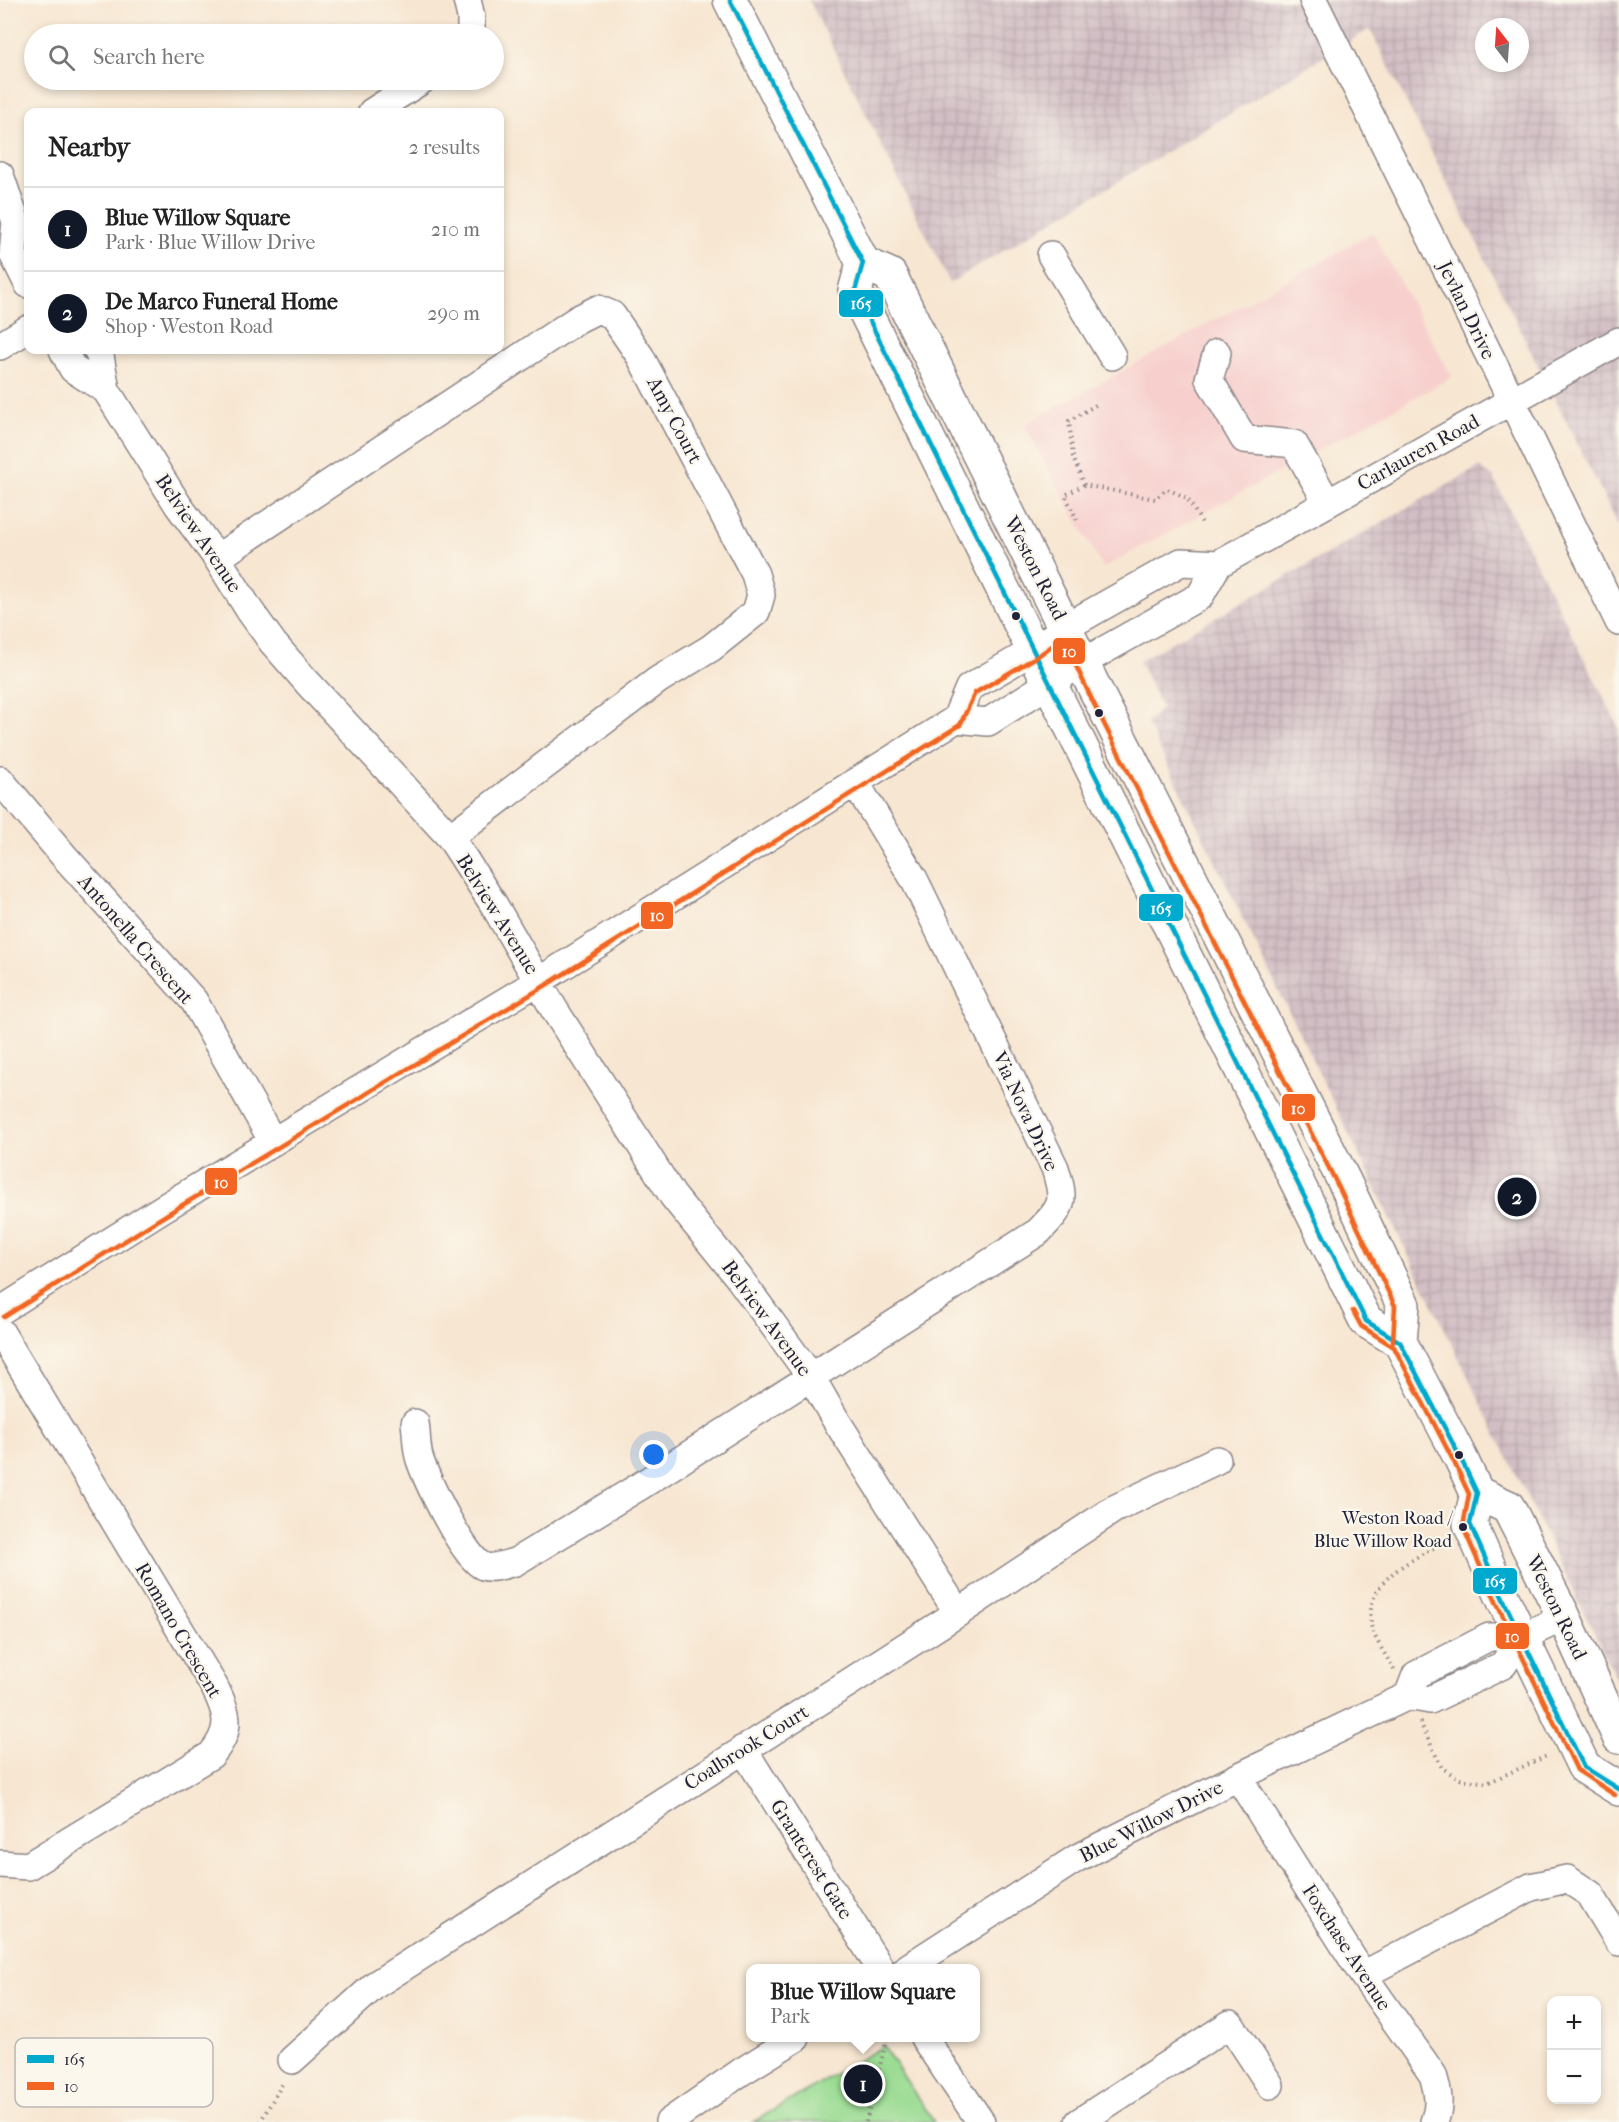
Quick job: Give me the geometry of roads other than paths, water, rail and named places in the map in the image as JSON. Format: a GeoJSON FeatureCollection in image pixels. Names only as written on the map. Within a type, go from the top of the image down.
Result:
{"type":"FeatureCollection","features":[{"type":"Feature","properties":{"kind":"main road"},"geometry":{"type":"LineString","coordinates":[[729,0],[863,263]]}},
{"type":"Feature","properties":{"kind":"main road","name":"Weston Road"},"geometry":{"type":"LineString","coordinates":[[863,263],[890,275],[1066,627],[1345,1183],[1403,1305],[1400,1342],[1366,1321],[855,291],[863,263]]}},
{"type":"Feature","properties":{"kind":"main road"},"geometry":{"type":"LineString","coordinates":[[1400,1342],[1477,1493],[1470,1524],[1584,1767],[1618,1785]]}},
{"type":"Feature","properties":{"kind":"main road","name":"Weston Road"},"geometry":{"type":"LineString","coordinates":[[1477,1493],[1508,1507],[1564,1617],[1619,1737]]}},
{"type":"Feature","properties":{"kind":"street"},"geometry":{"type":"LineString","coordinates":[[467,0],[471,24]]}},
{"type":"Feature","properties":{"kind":"street","name":"Jevlan Drive"},"geometry":{"type":"LineString","coordinates":[[1313,0],[1619,622]]}},
{"type":"Feature","properties":{"kind":"street"},"geometry":{"type":"LineString","coordinates":[[378,108],[406,90]]}},
{"type":"Feature","properties":{"kind":"street"},"geometry":{"type":"LineString","coordinates":[[0,175],[22,228],[13,254],[24,276]]}},
{"type":"Feature","properties":{"kind":"street"},"geometry":{"type":"LineString","coordinates":[[1051,255],[1112,356]]}},
{"type":"Feature","properties":{"kind":"street","name":"Amy Court"},"geometry":{"type":"LineString","coordinates":[[217,558],[578,318],[598,309],[612,315],[640,356],[755,574],[761,595],[756,612],[711,648],[650,686],[450,837]]}},
{"type":"Feature","properties":{"kind":"street"},"geometry":{"type":"LineString","coordinates":[[0,346],[24,331]]}},
{"type":"Feature","properties":{"kind":"street","name":"Carlauren Road"},"geometry":{"type":"LineString","coordinates":[[1218,564],[1619,341]]}},
{"type":"Feature","properties":{"kind":"street"},"geometry":{"type":"LineString","coordinates":[[1218,353],[1209,379],[1244,439],[1294,444],[1327,502]]}},
{"type":"Feature","properties":{"kind":"street","name":"Belview Avenue"},"geometry":{"type":"LineString","coordinates":[[65,354],[73,369],[106,390]]}},
{"type":"Feature","properties":{"kind":"street","name":"Belview Avenue"},"geometry":{"type":"LineString","coordinates":[[99,354],[106,390],[178,505],[217,558],[250,611],[273,643],[450,837],[554,1009],[673,1196],[739,1278],[811,1377],[958,1612]]}},
{"type":"Feature","properties":{"kind":"street"},"geometry":{"type":"LineString","coordinates":[[0,1311],[539,981],[956,719],[969,688],[1034,650],[1066,627],[1181,562],[1218,564],[1200,596],[1083,662],[988,722],[956,719]]}},
{"type":"Feature","properties":{"kind":"street","name":"Antonella Crescent"},"geometry":{"type":"LineString","coordinates":[[0,780],[64,856],[194,1002],[273,1142]]}},
{"type":"Feature","properties":{"kind":"street","name":"Via Nova Drive"},"geometry":{"type":"LineString","coordinates":[[811,1377],[1038,1232],[1055,1214],[1062,1202],[1055,1168],[919,890],[855,782]]}},
{"type":"Feature","properties":{"kind":"street","name":"Romano Crescent"},"geometry":{"type":"LineString","coordinates":[[0,1331],[214,1686],[227,1721],[225,1735],[211,1755],[28,1866],[0,1864]]}},
{"type":"Feature","properties":{"kind":"street"},"geometry":{"type":"LineString","coordinates":[[416,1423],[419,1458],[439,1504],[474,1559],[483,1566],[493,1567],[515,1562],[637,1488],[811,1377]]}},
{"type":"Feature","properties":{"kind":"street","name":"Coalbrook Court"},"geometry":{"type":"LineString","coordinates":[[292,2060],[375,1985],[958,1612],[1114,1509],[1217,1460]]}},
{"type":"Feature","properties":{"kind":"street","name":"Blue Willow Drive"},"geometry":{"type":"LineString","coordinates":[[913,1964],[1077,1858],[1407,1696],[1416,1675],[1489,1637],[1522,1636],[1564,1617]]}},
{"type":"Feature","properties":{"kind":"street","name":"Grantcrest Gate"},"geometry":{"type":"LineString","coordinates":[[743,1749],[877,1964]]}},
{"type":"Feature","properties":{"kind":"street","name":"Foxchase Avenue"},"geometry":{"type":"LineString","coordinates":[[1238,1777],[1363,1975],[1433,2075],[1439,2109],[1434,2122]]}},
{"type":"Feature","properties":{"kind":"street"},"geometry":{"type":"LineString","coordinates":[[1363,1975],[1531,1887],[1567,1879],[1590,1894],[1619,1942]]}},
{"type":"Feature","properties":{"kind":"street"},"geometry":{"type":"LineString","coordinates":[[1079,2122],[1230,2024],[1270,2085]]}},
{"type":"Feature","properties":{"kind":"street"},"geometry":{"type":"LineString","coordinates":[[678,2120],[741,2072],[788,2042]]}},
{"type":"Feature","properties":{"kind":"street"},"geometry":{"type":"LineString","coordinates":[[927,2042],[981,2122]]}},
{"type":"Feature","properties":{"kind":"place","name":"De Marco Funeral Home"},"geometry":{"type":"Point","coordinates":[1517,1197]}},
{"type":"Feature","properties":{"kind":"place","name":"Weston Road / Blue Willow Road"},"geometry":{"type":"Point","coordinates":[1463,1527]}},
{"type":"Feature","properties":{"kind":"place","name":"Blue Willow Square"},"geometry":{"type":"Point","coordinates":[863,2084]}}]}
